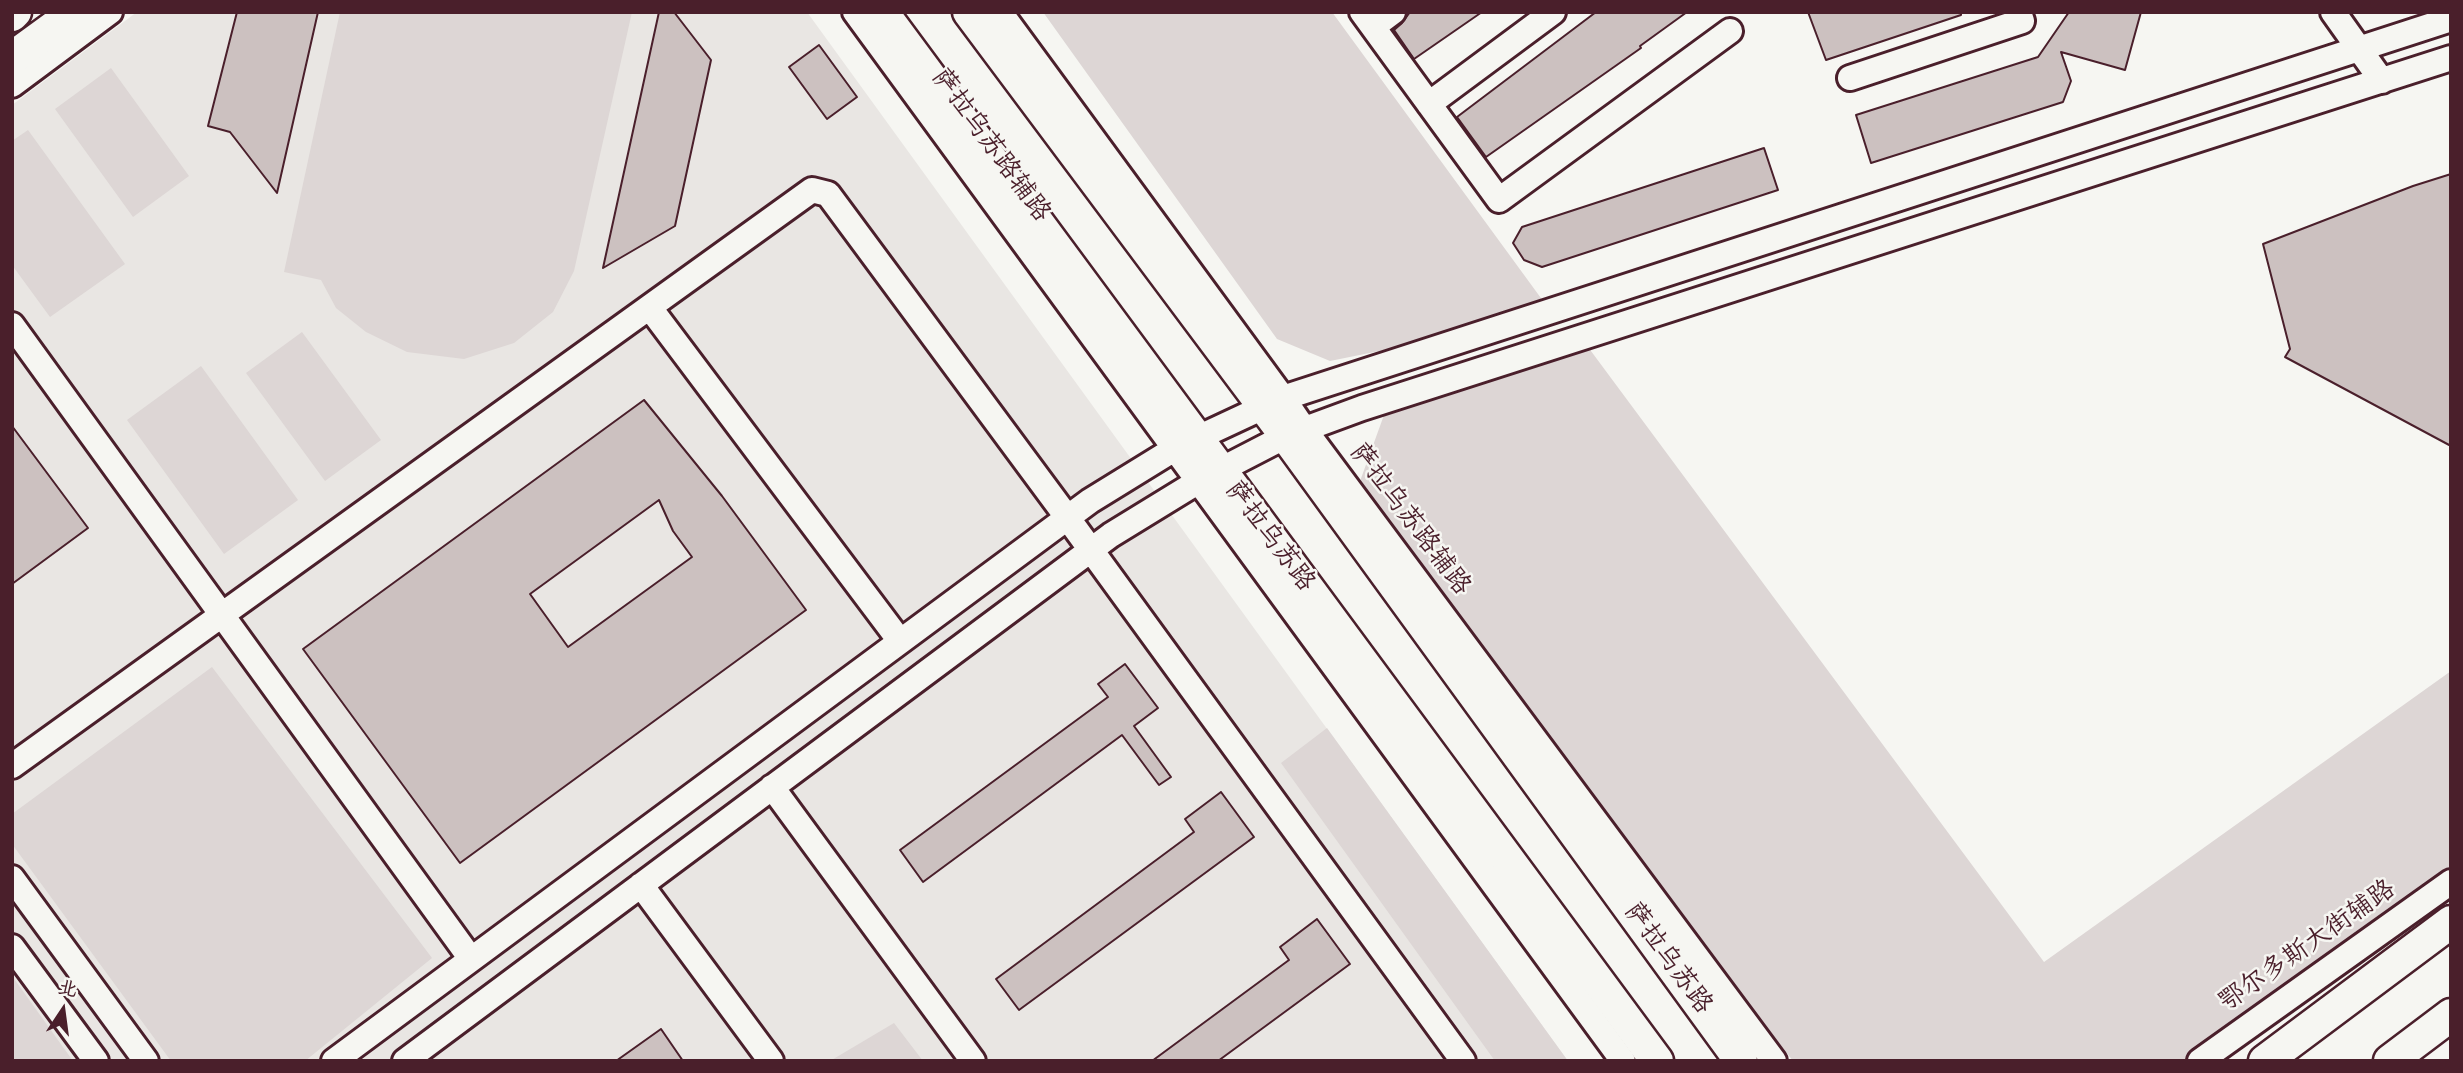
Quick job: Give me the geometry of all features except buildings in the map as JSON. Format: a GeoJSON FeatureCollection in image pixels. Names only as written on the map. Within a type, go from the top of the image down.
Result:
{"type":"FeatureCollection","features":[{"type":"Feature","properties":{"kind":"main road"},"geometry":{"type":"LineString","coordinates":[[12,58],[75,12]]}},
{"type":"Feature","properties":{"kind":"main road","name":"萨拉乌苏路"},"geometry":{"type":"LineString","coordinates":[[882,12],[1209,475],[1657,1061]]}},
{"type":"Feature","properties":{"kind":"main road","name":"萨拉乌苏路"},"geometry":{"type":"LineString","coordinates":[[969,12],[1273,402],[1741,1061]]}},
{"type":"Feature","properties":{"kind":"main road"},"geometry":{"type":"LineString","coordinates":[[2265,1061],[2451,922]]}},
{"type":"Feature","properties":{"kind":"main road"},"geometry":{"type":"LineString","coordinates":[[2390,1061],[2451,1015]]}},
{"type":"Feature","properties":{"kind":"street"},"geometry":{"type":"LineString","coordinates":[[12,85],[110,12]]}},
{"type":"Feature","properties":{"kind":"street","name":"萨拉乌苏路辅路"},"geometry":{"type":"LineString","coordinates":[[855,12],[1186,443]]}},
{"type":"Feature","properties":{"kind":"street"},"geometry":{"type":"LineString","coordinates":[[1000,12],[1273,402]]}},
{"type":"Feature","properties":{"kind":"street"},"geometry":{"type":"LineString","coordinates":[[1393,12],[1367,20],[1499,200],[1730,31]]}},
{"type":"Feature","properties":{"kind":"street"},"geometry":{"type":"LineString","coordinates":[[1429,104],[1553,12]]}},
{"type":"Feature","properties":{"kind":"street"},"geometry":{"type":"LineString","coordinates":[[1850,78],[2022,21],[2019,12]]}},
{"type":"Feature","properties":{"kind":"street"},"geometry":{"type":"LineString","coordinates":[[2333,12],[2382,81]]}},
{"type":"Feature","properties":{"kind":"street"},"geometry":{"type":"LineString","coordinates":[[334,1061],[1090,500],[1186,443],[1273,402],[2451,19]]}},
{"type":"Feature","properties":{"kind":"street"},"geometry":{"type":"LineString","coordinates":[[405,1061],[1111,535],[1209,475],[1295,433],[1363,408],[2451,58]]}},
{"type":"Feature","properties":{"kind":"street"},"geometry":{"type":"LineString","coordinates":[[12,766],[813,190],[828,194],[1068,517],[1090,551],[1463,1061]]}},
{"type":"Feature","properties":{"kind":"street"},"geometry":{"type":"LineString","coordinates":[[650,309],[900,641]]}},
{"type":"Feature","properties":{"kind":"street"},"geometry":{"type":"LineString","coordinates":[[12,326],[471,959]]}},
{"type":"Feature","properties":{"kind":"street","name":"萨拉乌苏路辅路"},"geometry":{"type":"LineString","coordinates":[[1295,433],[1774,1061]]}},
{"type":"Feature","properties":{"kind":"street"},"geometry":{"type":"LineString","coordinates":[[1209,475],[1623,1061]]}},
{"type":"Feature","properties":{"kind":"street"},"geometry":{"type":"LineString","coordinates":[[772,787],[974,1061]]}},
{"type":"Feature","properties":{"kind":"street"},"geometry":{"type":"LineString","coordinates":[[12,878],[146,1061]]}},
{"type":"Feature","properties":{"kind":"street","name":"鄂尔多斯大街辅路"},"geometry":{"type":"LineString","coordinates":[[2200,1061],[2451,883]]}},
{"type":"Feature","properties":{"kind":"street"},"geometry":{"type":"LineString","coordinates":[[641,885],[771,1061]]}},
{"type":"Feature","properties":{"kind":"street"},"geometry":{"type":"LineString","coordinates":[[12,947],[96,1061]]}},
{"type":"Feature","properties":{"kind":"shaded area"},"geometry":{"type":"Polygon","coordinates":[[[137,12],[807,12],[1568,1061],[12,1061],[12,105],[137,12]]]}},
{"type":"Feature","properties":{"kind":"shaded area"},"geometry":{"type":"Polygon","coordinates":[[[340,12],[632,12],[574,271],[553,312],[514,343],[464,359],[407,352],[366,332],[336,308],[321,280],[284,272],[340,12]]]}},
{"type":"Feature","properties":{"kind":"shaded area"},"geometry":{"type":"Polygon","coordinates":[[[1043,12],[1332,12],[1546,305],[1404,346],[1330,361],[1277,339],[1043,12]]]}},
{"type":"Feature","properties":{"kind":"shaded area"},"geometry":{"type":"Polygon","coordinates":[[[111,68],[189,176],[133,217],[55,109],[111,68]]]}},
{"type":"Feature","properties":{"kind":"shaded area"},"geometry":{"type":"Polygon","coordinates":[[[28,130],[125,264],[50,317],[12,265],[12,141],[28,130]]]}},
{"type":"Feature","properties":{"kind":"shaded area"},"geometry":{"type":"Polygon","coordinates":[[[302,332],[381,440],[325,481],[246,373],[302,332]]]}},
{"type":"Feature","properties":{"kind":"shaded area"},"geometry":{"type":"Polygon","coordinates":[[[1588,347],[2044,962],[2451,671],[2451,871],[2190,1061],[1793,1061],[1355,495],[1384,415],[1588,347]]]}},
{"type":"Feature","properties":{"kind":"shaded area"},"geometry":{"type":"Polygon","coordinates":[[[201,366],[298,500],[224,554],[127,420],[201,366]]]}},
{"type":"Feature","properties":{"kind":"shaded area"},"geometry":{"type":"Polygon","coordinates":[[[212,667],[432,958],[305,1061],[171,1061],[12,844],[12,814],[212,667]]]}},
{"type":"Feature","properties":{"kind":"shaded area"},"geometry":{"type":"Polygon","coordinates":[[[1327,728],[1568,1061],[1495,1061],[1281,763],[1327,728]]]}},
{"type":"Feature","properties":{"kind":"shaded area"},"geometry":{"type":"Polygon","coordinates":[[[12,976],[73,1061],[12,1061],[12,976]]]}},
{"type":"Feature","properties":{"kind":"shaded area"},"geometry":{"type":"Polygon","coordinates":[[[894,1023],[923,1061],[830,1061],[894,1023]]]}}]}
